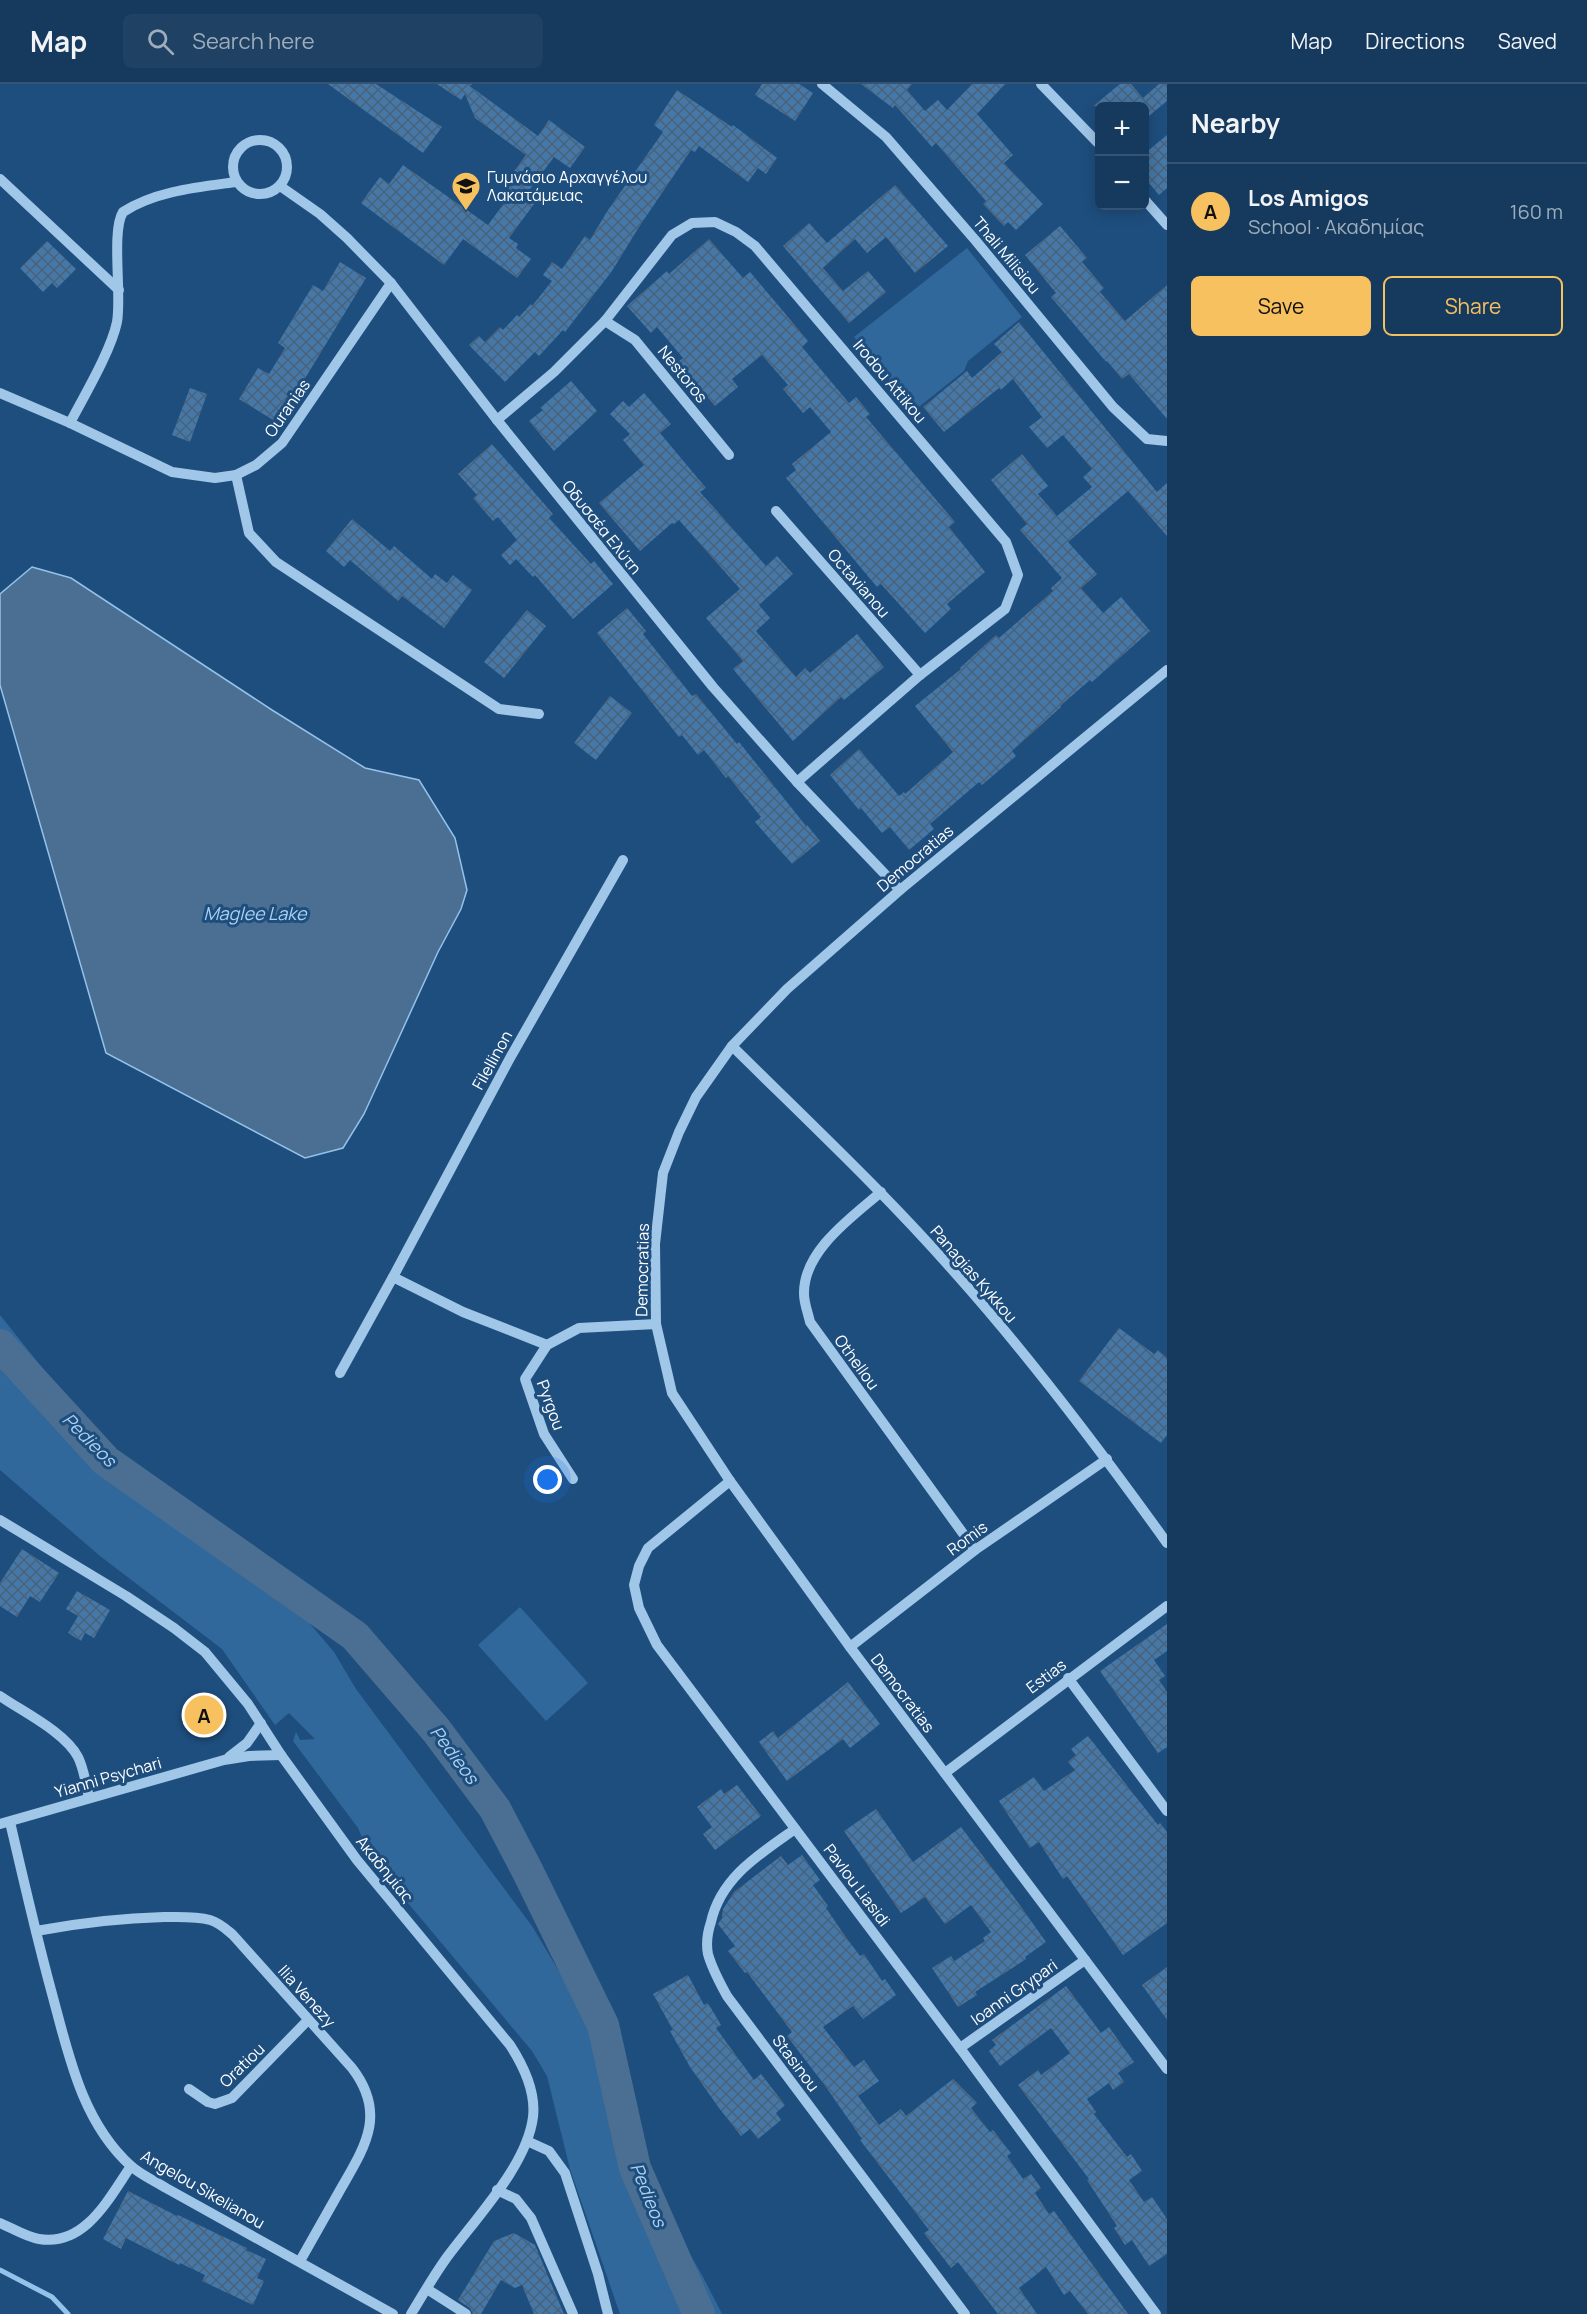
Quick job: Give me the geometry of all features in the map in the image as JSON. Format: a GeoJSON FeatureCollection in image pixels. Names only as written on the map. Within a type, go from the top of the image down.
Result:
{"type":"FeatureCollection","features":[{"type":"Feature","properties":{"kind":"street","name":"Thali Milisiou"},"geometry":{"type":"LineString","coordinates":[[822,84],[886,137],[976,241],[1113,407],[1147,439],[1167,441]]}},
{"type":"Feature","properties":{"kind":"street"},"geometry":{"type":"LineString","coordinates":[[1041,84],[1095,140]]}},
{"type":"Feature","properties":{"kind":"street"},"geometry":{"type":"LineString","coordinates":[[256,140],[268,141],[277,146],[284,155],[287,166],[286,177],[272,192],[262,195],[252,194],[243,190],[236,182],[232,172],[233,161],[238,151],[246,143],[256,140]]}},
{"type":"Feature","properties":{"kind":"street"},"geometry":{"type":"LineString","coordinates":[[0,179],[119,290]]}},
{"type":"Feature","properties":{"kind":"street"},"geometry":{"type":"LineString","coordinates":[[70,423],[113,337],[119,290],[118,231],[123,212],[147,200],[193,188],[236,182]]}},
{"type":"Feature","properties":{"kind":"street","name":"Οδυσσέα Ελύτη"},"geometry":{"type":"LineString","coordinates":[[280,186],[320,214],[391,283],[497,420],[713,687],[797,782],[900,890]]}},
{"type":"Feature","properties":{"kind":"street"},"geometry":{"type":"LineString","coordinates":[[1149,205],[1167,225]]}},
{"type":"Feature","properties":{"kind":"street","name":"Irodou Attikou"},"geometry":{"type":"LineString","coordinates":[[497,420],[554,372],[605,321],[672,235],[692,223],[715,222],[736,232],[755,246],[1006,542],[1018,575],[1005,609],[920,675],[797,782]]}},
{"type":"Feature","properties":{"kind":"street","name":"Ouranias"},"geometry":{"type":"LineString","coordinates":[[0,393],[70,423],[172,472],[215,478],[236,475],[256,465],[282,443],[391,283]]}},
{"type":"Feature","properties":{"kind":"street","name":"Nestoros"},"geometry":{"type":"LineString","coordinates":[[605,321],[635,340],[729,455]]}},
{"type":"Feature","properties":{"kind":"street"},"geometry":{"type":"LineString","coordinates":[[236,475],[249,533],[276,562],[499,709],[539,714]]}},
{"type":"Feature","properties":{"kind":"street","name":"Octavianou"},"geometry":{"type":"LineString","coordinates":[[776,511],[920,675]]}},
{"type":"Feature","properties":{"kind":"street","name":"Democratias"},"geometry":{"type":"LineString","coordinates":[[1166,673],[900,890],[787,989],[732,1046],[696,1097],[679,1132],[663,1173],[654,1244],[656,1324],[672,1393],[730,1481],[850,1647],[1167,2069]]}},
{"type":"Feature","properties":{"kind":"street","name":"Filellinon"},"geometry":{"type":"LineString","coordinates":[[340,1373],[510,1058],[623,860]]}},
{"type":"Feature","properties":{"kind":"street","name":"Panagias Kykkou"},"geometry":{"type":"LineString","coordinates":[[732,1046],[881,1192],[957,1275],[1107,1459],[1167,1543]]}},
{"type":"Feature","properties":{"kind":"street","name":"Othellou"},"geometry":{"type":"LineString","coordinates":[[881,1192],[834,1232],[811,1264],[804,1293],[810,1322],[975,1550]]}},
{"type":"Feature","properties":{"kind":"street"},"geometry":{"type":"LineString","coordinates":[[393,1277],[463,1312],[547,1345]]}},
{"type":"Feature","properties":{"kind":"street","name":"Pyrgou"},"geometry":{"type":"LineString","coordinates":[[573,1479],[544,1434],[525,1379],[547,1345],[579,1328],[656,1324]]}},
{"type":"Feature","properties":{"kind":"street","name":"Romis"},"geometry":{"type":"LineString","coordinates":[[850,1647],[975,1550],[1107,1459]]}},
{"type":"Feature","properties":{"kind":"street","name":"Pavlou Liasidi"},"geometry":{"type":"LineString","coordinates":[[730,1481],[648,1548],[639,1566],[634,1585],[639,1608],[657,1645],[960,2048],[1156,2314]]}},
{"type":"Feature","properties":{"kind":"street","name":"Ακαδημίας"},"geometry":{"type":"LineString","coordinates":[[0,1520],[126,1596],[205,1652],[248,1704],[281,1755],[357,1860],[510,2045],[522,2063],[529,2082],[533,2116],[527,2141],[518,2162],[443,2262],[411,2314]]}},
{"type":"Feature","properties":{"kind":"street","name":"Estias"},"geometry":{"type":"LineString","coordinates":[[945,1773],[1068,1678],[1167,1606]]}},
{"type":"Feature","properties":{"kind":"street"},"geometry":{"type":"LineString","coordinates":[[1068,1678],[1167,1811]]}},
{"type":"Feature","properties":{"kind":"street"},"geometry":{"type":"LineString","coordinates":[[0,1696],[56,1733],[72,1747],[83,1768],[89,1798]]}},
{"type":"Feature","properties":{"kind":"street","name":"Yianni Psychari"},"geometry":{"type":"LineString","coordinates":[[224,1760],[248,1743],[261,1723]]}},
{"type":"Feature","properties":{"kind":"street","name":"Yianni Psychari"},"geometry":{"type":"LineString","coordinates":[[5,1823],[224,1760],[249,1756],[281,1755]]}},
{"type":"Feature","properties":{"kind":"street","name":"Angelou Sikelianou"},"geometry":{"type":"LineString","coordinates":[[5,1823],[77,2084],[90,2112],[110,2142],[131,2166],[166,2188],[393,2314]]}},
{"type":"Feature","properties":{"kind":"street","name":"Stasinou"},"geometry":{"type":"LineString","coordinates":[[795,1829],[743,1867],[727,1885],[714,1907],[709,1929],[708,1952],[715,1973],[727,1996],[966,2314]]}},
{"type":"Feature","properties":{"kind":"street","name":"Ilia Venezy"},"geometry":{"type":"LineString","coordinates":[[36,1931],[126,1918],[211,1920],[233,1935],[362,2081],[368,2098],[370,2122],[365,2146],[300,2261]]}},
{"type":"Feature","properties":{"kind":"street","name":"Ioanni Grypari"},"geometry":{"type":"LineString","coordinates":[[960,2048],[1085,1960]]}},
{"type":"Feature","properties":{"kind":"street","name":"Oratiou"},"geometry":{"type":"LineString","coordinates":[[189,2089],[215,2104],[232,2098],[308,2020]]}},
{"type":"Feature","properties":{"kind":"street"},"geometry":{"type":"LineString","coordinates":[[527,2141],[549,2151],[565,2173],[595,2264],[608,2314]]}},
{"type":"Feature","properties":{"kind":"street"},"geometry":{"type":"LineString","coordinates":[[0,2223],[38,2239],[69,2235],[84,2227],[96,2216],[131,2166]]}},
{"type":"Feature","properties":{"kind":"street"},"geometry":{"type":"LineString","coordinates":[[497,2190],[516,2199],[531,2218],[573,2314]]}},
{"type":"Feature","properties":{"kind":"street"},"geometry":{"type":"LineString","coordinates":[[427,2289],[466,2314]]}},
{"type":"Feature","properties":{"kind":"shaded area"},"geometry":{"type":"Polygon","coordinates":[[[967,248],[1022,317],[968,361],[964,371],[915,410],[854,337],[967,248]]]}},
{"type":"Feature","properties":{"kind":"shaded area"},"geometry":{"type":"Polygon","coordinates":[[[0,1315],[136,1485],[253,1580],[305,1618],[334,1652],[356,1689],[532,1926],[591,2025],[636,2162],[722,2314],[620,2314],[570,2169],[547,2076],[532,2051],[371,1859],[358,1828],[293,1741],[296,1732],[300,1740],[315,1739],[289,1713],[275,1725],[222,1649],[100,1556],[0,1470],[0,1315]]]}},
{"type":"Feature","properties":{"kind":"shaded area"},"geometry":{"type":"Polygon","coordinates":[[[520,1607],[588,1683],[546,1721],[478,1645],[520,1607]]]}},
{"type":"Feature","properties":{"kind":"water","name":"Maglee Lake"},"geometry":{"type":"Polygon","coordinates":[[[32,567],[71,578],[365,768],[419,780],[455,838],[467,890],[461,909],[438,952],[364,1114],[343,1148],[305,1158],[106,1053],[0,685],[0,594],[32,567]]]}},
{"type":"Feature","properties":{"kind":"building"},"geometry":{"type":"Polygon","coordinates":[[[328,84],[376,84],[442,127],[423,153],[328,84]]]}},
{"type":"Feature","properties":{"kind":"building"},"geometry":{"type":"Polygon","coordinates":[[[437,84],[472,84],[470,86],[538,136],[549,120],[585,147],[570,168],[554,157],[524,197],[534,204],[509,238],[518,244],[516,248],[531,259],[517,278],[463,239],[444,265],[361,203],[380,177],[389,184],[403,165],[488,225],[510,195],[506,182],[526,155],[475,118],[465,94],[461,100],[437,84]]]}},
{"type":"Feature","properties":{"kind":"building"},"geometry":{"type":"Polygon","coordinates":[[[762,84],[799,84],[813,93],[795,121],[755,95],[762,84]]]}},
{"type":"Feature","properties":{"kind":"building"},"geometry":{"type":"Polygon","coordinates":[[[861,84],[912,84],[907,90],[925,111],[938,100],[947,110],[972,84],[1005,84],[977,114],[1013,155],[1004,163],[1043,204],[1016,230],[1008,222],[1004,226],[983,204],[986,201],[936,143],[932,147],[895,105],[893,108],[861,84]]]}},
{"type":"Feature","properties":{"kind":"building"},"geometry":{"type":"Polygon","coordinates":[[[1120,84],[1131,84],[1143,98],[1159,84],[1167,84],[1167,101],[1149,116],[1149,102],[1098,102],[1120,84]]]}},
{"type":"Feature","properties":{"kind":"building"},"geometry":{"type":"Polygon","coordinates":[[[677,90],[732,127],[733,125],[777,158],[766,174],[758,168],[748,182],[699,146],[695,152],[691,150],[612,271],[565,332],[563,330],[539,356],[535,352],[505,382],[469,345],[479,336],[485,342],[500,327],[503,330],[517,315],[519,317],[531,304],[532,306],[552,281],[543,275],[552,262],[562,269],[585,236],[590,240],[608,210],[663,132],[654,125],[677,90]]]}},
{"type":"Feature","properties":{"kind":"building"},"geometry":{"type":"Polygon","coordinates":[[[1167,135],[1167,188],[1159,195],[1149,183],[1149,150],[1167,135]]]}},
{"type":"Feature","properties":{"kind":"building"},"geometry":{"type":"Polygon","coordinates":[[[895,185],[948,246],[915,273],[886,237],[867,253],[855,239],[823,268],[843,291],[868,271],[886,292],[849,323],[783,246],[809,223],[827,243],[895,185]]]}},
{"type":"Feature","properties":{"kind":"building"},"geometry":{"type":"Polygon","coordinates":[[[1060,226],[1087,258],[1082,262],[1104,288],[1100,292],[1125,321],[1167,285],[1167,419],[1129,374],[1122,379],[1106,362],[1051,297],[1056,293],[1025,255],[1060,226]]]}},
{"type":"Feature","properties":{"kind":"building"},"geometry":{"type":"Polygon","coordinates":[[[709,239],[743,278],[750,272],[808,341],[802,347],[849,403],[856,397],[870,414],[866,417],[955,522],[949,527],[985,572],[947,604],[951,609],[925,633],[881,584],[877,587],[786,478],[796,470],[792,464],[831,432],[810,407],[803,413],[783,389],[788,385],[762,355],[732,379],[738,387],[715,406],[678,362],[683,358],[657,327],[651,333],[627,306],[709,239]]]}},
{"type":"Feature","properties":{"kind":"building"},"geometry":{"type":"Polygon","coordinates":[[[47,241],[76,269],[57,288],[52,283],[43,292],[20,268],[47,241]]]}},
{"type":"Feature","properties":{"kind":"building"},"geometry":{"type":"Polygon","coordinates":[[[340,262],[366,278],[278,423],[239,399],[258,368],[269,374],[285,348],[278,343],[313,285],[323,291],[340,262]]]}},
{"type":"Feature","properties":{"kind":"building"},"geometry":{"type":"Polygon","coordinates":[[[1019,322],[1157,492],[1167,483],[1167,536],[1128,491],[1068,542],[1097,574],[1081,588],[1103,613],[1121,597],[1150,631],[1092,682],[1090,680],[1060,706],[1012,751],[1016,756],[982,785],[979,782],[930,824],[934,829],[909,850],[890,827],[882,833],[830,775],[859,749],[899,796],[904,792],[905,794],[953,752],[915,706],[961,669],[996,635],[999,638],[1053,591],[1051,588],[1062,578],[1020,530],[1027,524],[991,480],[1022,454],[1048,486],[1038,494],[1057,516],[1092,487],[1083,477],[1092,469],[1063,435],[1047,448],[1029,427],[1042,417],[1013,379],[944,432],[923,407],[967,371],[972,378],[1002,352],[994,344],[1019,322]]]}},
{"type":"Feature","properties":{"kind":"building"},"geometry":{"type":"Polygon","coordinates":[[[571,381],[597,411],[554,451],[529,421],[543,410],[540,408],[571,381]]]}},
{"type":"Feature","properties":{"kind":"building"},"geometry":{"type":"Polygon","coordinates":[[[190,388],[207,394],[190,442],[172,435],[190,388]]]}},
{"type":"Feature","properties":{"kind":"building"},"geometry":{"type":"Polygon","coordinates":[[[644,393],[671,424],[660,433],[706,488],[700,492],[766,566],[777,556],[793,574],[759,605],[770,618],[756,631],[796,677],[805,668],[810,673],[857,634],[884,667],[844,700],[841,697],[793,741],[733,669],[743,661],[706,618],[740,589],[679,520],[672,523],[640,551],[599,503],[644,465],[623,440],[630,434],[610,414],[623,401],[629,407],[644,393]]]}},
{"type":"Feature","properties":{"kind":"building"},"geometry":{"type":"Polygon","coordinates":[[[492,444],[553,514],[549,518],[591,564],[594,561],[613,584],[573,619],[535,575],[533,577],[516,559],[510,565],[501,555],[517,540],[498,517],[493,521],[473,498],[477,495],[458,474],[492,444]]]}},
{"type":"Feature","properties":{"kind":"building"},"geometry":{"type":"Polygon","coordinates":[[[352,519],[390,551],[394,546],[432,579],[435,574],[447,583],[453,575],[472,590],[444,628],[402,596],[398,601],[350,560],[344,567],[326,551],[352,519]]]}},
{"type":"Feature","properties":{"kind":"building"},"geometry":{"type":"Polygon","coordinates":[[[627,608],[646,631],[643,634],[692,696],[696,694],[737,744],[739,742],[820,841],[792,864],[755,822],[761,817],[728,776],[726,778],[704,750],[698,755],[682,735],[679,737],[597,633],[627,608]]]}},
{"type":"Feature","properties":{"kind":"building"},"geometry":{"type":"Polygon","coordinates":[[[527,610],[546,626],[504,678],[484,662],[527,610]]]}},
{"type":"Feature","properties":{"kind":"building"},"geometry":{"type":"Polygon","coordinates":[[[610,696],[632,713],[596,760],[574,743],[610,696]]]}},
{"type":"Feature","properties":{"kind":"building"},"geometry":{"type":"Polygon","coordinates":[[[1119,1328],[1154,1354],[1158,1350],[1167,1358],[1167,1435],[1161,1443],[1079,1381],[1119,1328]]]}},
{"type":"Feature","properties":{"kind":"building"},"geometry":{"type":"Polygon","coordinates":[[[22,1549],[59,1573],[40,1602],[30,1596],[17,1617],[0,1606],[0,1583],[22,1549]]]}},
{"type":"Feature","properties":{"kind":"building"},"geometry":{"type":"Polygon","coordinates":[[[77,1591],[110,1610],[94,1638],[85,1633],[81,1641],[68,1633],[78,1616],[66,1609],[77,1591]]]}},
{"type":"Feature","properties":{"kind":"building"},"geometry":{"type":"Polygon","coordinates":[[[1167,1624],[1167,1651],[1154,1660],[1165,1676],[1159,1680],[1167,1692],[1167,1747],[1158,1753],[1100,1671],[1167,1624]]]}},
{"type":"Feature","properties":{"kind":"building"},"geometry":{"type":"Polygon","coordinates":[[[848,1682],[880,1724],[850,1748],[843,1739],[787,1781],[759,1742],[773,1731],[778,1738],[848,1682]]]}},
{"type":"Feature","properties":{"kind":"building"},"geometry":{"type":"Polygon","coordinates":[[[1088,1736],[1158,1825],[1160,1823],[1167,1832],[1167,1923],[1123,1955],[1067,1876],[1063,1879],[1039,1842],[1030,1848],[999,1801],[1034,1777],[1044,1791],[1075,1770],[1068,1762],[1076,1755],[1071,1749],[1088,1736]]]}},
{"type":"Feature","properties":{"kind":"building"},"geometry":{"type":"Polygon","coordinates":[[[737,1785],[761,1816],[715,1850],[703,1834],[712,1827],[697,1807],[721,1789],[724,1794],[737,1785]]]}},
{"type":"Feature","properties":{"kind":"building"},"geometry":{"type":"Polygon","coordinates":[[[876,1809],[913,1862],[961,1827],[1046,1942],[1025,1957],[1026,1959],[975,1992],[977,1995],[958,2007],[932,1968],[951,1956],[954,1961],[985,1941],[983,1938],[991,1932],[971,1905],[945,1924],[925,1897],[901,1913],[844,1831],[876,1809]]]}},
{"type":"Feature","properties":{"kind":"building"},"geometry":{"type":"Polygon","coordinates":[[[802,1855],[820,1880],[813,1885],[828,1906],[826,1908],[860,1956],[864,1954],[882,1981],[885,1979],[896,1995],[863,2019],[853,2006],[823,2027],[854,2067],[864,2060],[879,2081],[858,2096],[879,2125],[901,2109],[906,2116],[953,2079],[977,2103],[971,2108],[990,2132],[993,2130],[1011,2153],[1007,2156],[1023,2179],[1031,2174],[1041,2188],[1035,2193],[1049,2214],[1054,2211],[1128,2314],[1088,2314],[1070,2291],[1064,2295],[1046,2267],[1019,2288],[1037,2314],[998,2314],[958,2262],[951,2268],[924,2233],[929,2230],[860,2140],[862,2139],[826,2087],[787,2036],[792,2032],[747,1972],[745,1973],[728,1951],[735,1946],[718,1924],[722,1918],[723,1909],[734,1892],[781,1856],[788,1865],[802,1855]]]}},
{"type":"Feature","properties":{"kind":"building"},"geometry":{"type":"Polygon","coordinates":[[[1167,1967],[1167,2020],[1142,1985],[1167,1967]]]}},
{"type":"Feature","properties":{"kind":"building"},"geometry":{"type":"Polygon","coordinates":[[[688,1975],[704,2005],[708,2003],[721,2025],[716,2028],[754,2080],[761,2074],[785,2105],[776,2113],[781,2120],[758,2139],[750,2129],[741,2136],[719,2108],[690,2067],[653,1994],[688,1975]]]}},
{"type":"Feature","properties":{"kind":"building"},"geometry":{"type":"Polygon","coordinates":[[[1066,1986],[1101,2033],[1109,2027],[1134,2062],[1118,2073],[1124,2082],[1113,2090],[1109,2083],[1087,2099],[1096,2112],[1094,2114],[1127,2157],[1131,2154],[1142,2171],[1129,2180],[1144,2202],[1152,2197],[1167,2219],[1167,2254],[1149,2266],[1132,2240],[1125,2245],[1114,2228],[1117,2226],[1087,2180],[1089,2179],[1018,2085],[1038,2070],[1041,2075],[1070,2053],[1051,2028],[1000,2066],[989,2051],[996,2045],[992,2040],[1066,1986]]]}},
{"type":"Feature","properties":{"kind":"building"},"geometry":{"type":"Polygon","coordinates":[[[128,2191],[266,2259],[257,2278],[264,2281],[253,2305],[202,2281],[205,2275],[180,2263],[179,2265],[126,2238],[121,2249],[103,2239],[128,2191]]]}},
{"type":"Feature","properties":{"kind":"building"},"geometry":{"type":"Polygon","coordinates":[[[514,2233],[535,2245],[564,2314],[534,2314],[522,2285],[515,2288],[501,2280],[481,2314],[473,2314],[470,2308],[458,2300],[494,2241],[514,2233]]]}},
{"type":"Feature","properties":{"kind":"waterway","name":"Pedieos"},"geometry":{"type":"LineString","coordinates":[[0,1345],[106,1461],[355,1636],[436,1730],[495,1809],[603,2025],[635,2168],[699,2314]]}},
{"type":"Feature","properties":{"kind":"waterway"},"geometry":{"type":"LineString","coordinates":[[0,2270],[52,2297],[68,2314]]}},
{"type":"Feature","properties":{"kind":"place","name":"Γυμνάσιο Αρχαγγέλου Λακατάμειας"},"geometry":{"type":"Point","coordinates":[466,212]}},
{"type":"Feature","properties":{"kind":"place","name":"Los Amigos"},"geometry":{"type":"Point","coordinates":[204,1715]}}]}
